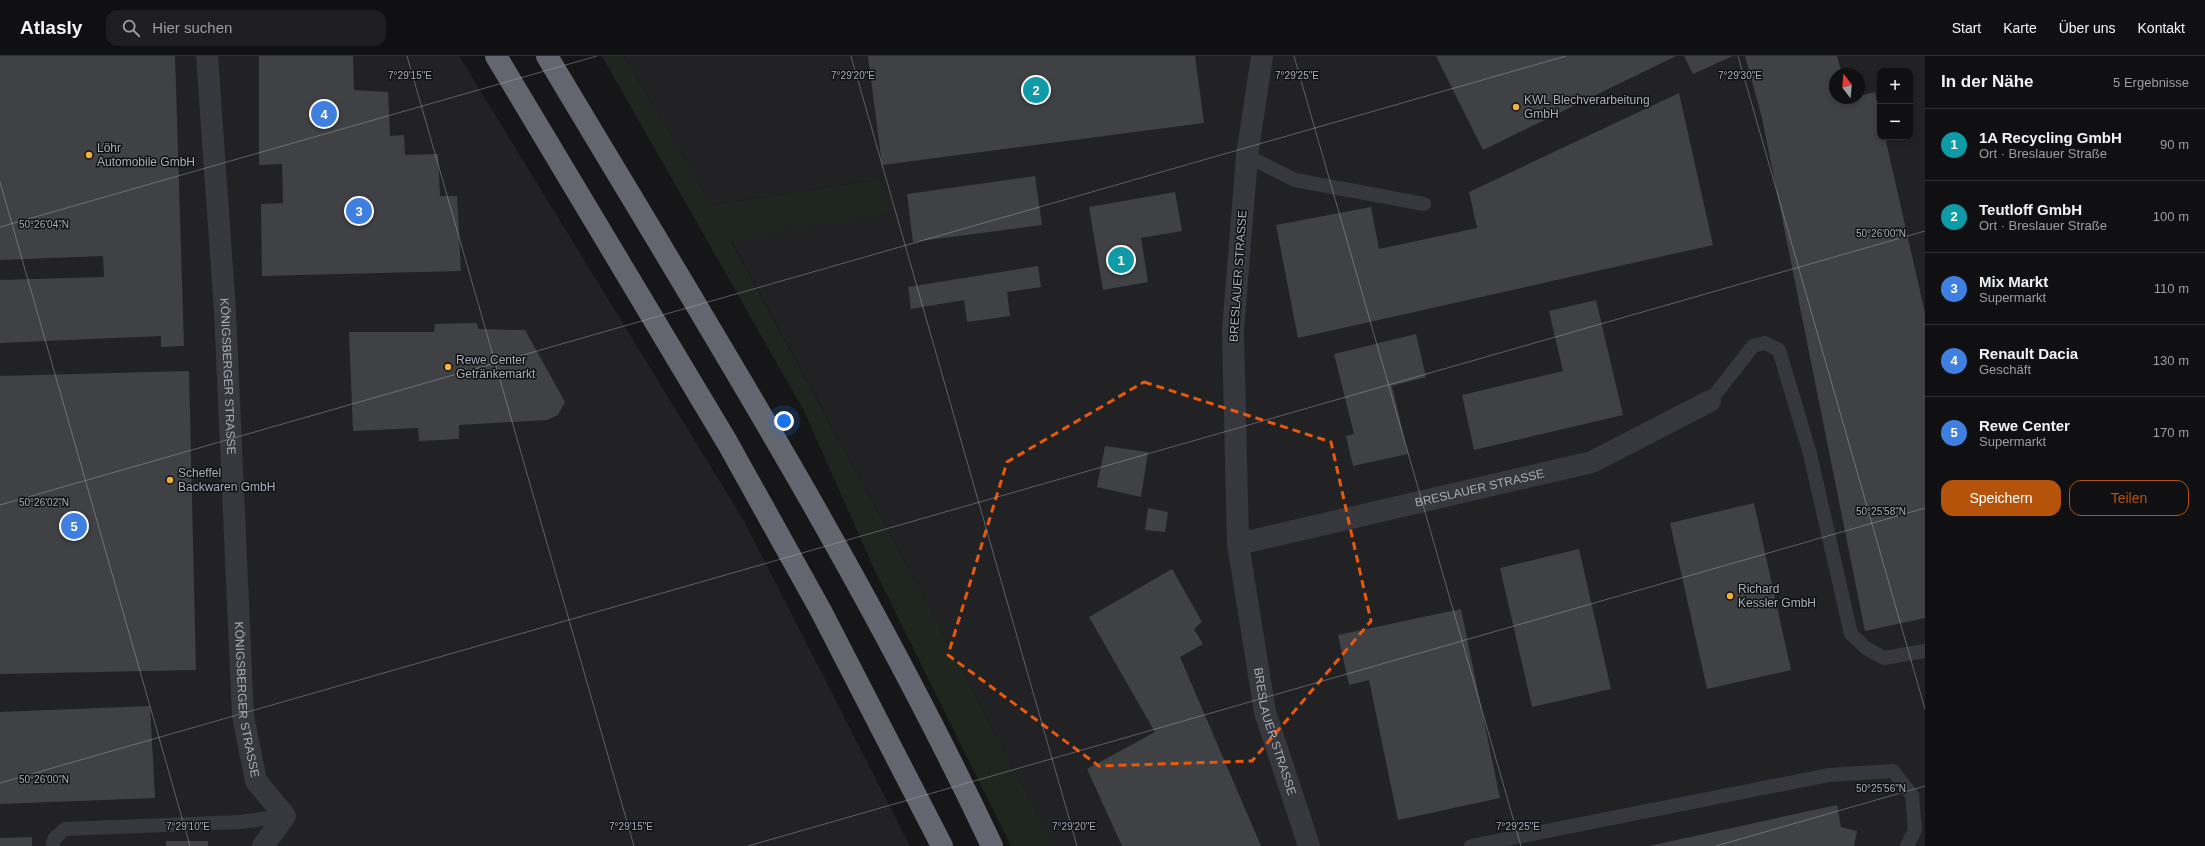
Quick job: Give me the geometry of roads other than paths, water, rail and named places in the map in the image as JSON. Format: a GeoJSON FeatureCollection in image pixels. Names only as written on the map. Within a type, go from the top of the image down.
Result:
{"type":"FeatureCollection","features":[{"type":"Feature","properties":{"kind":"highway"},"geometry":{"type":"LineString","coordinates":[[496,56],[727,442],[821,611],[942,846]]}},
{"type":"Feature","properties":{"kind":"highway"},"geometry":{"type":"LineString","coordinates":[[547,56],[769,428],[925,711],[992,846]]}},
{"type":"Feature","properties":{"kind":"street","name":"KÖNIGSBERGER STRASSE"},"geometry":{"type":"LineString","coordinates":[[207,56],[225,311],[244,716],[256,781],[285,816]]}},
{"type":"Feature","properties":{"kind":"street","name":"BRESLAUER STRASSE"},"geometry":{"type":"LineString","coordinates":[[1262,56],[1248,156],[1233,330],[1238,544],[1265,712],[1309,846]]}},
{"type":"Feature","properties":{"kind":"street","name":"BRESLAUER STRASSE"},"geometry":{"type":"LineString","coordinates":[[1238,544],[1592,462],[1710,401]]}},
{"type":"Feature","properties":{"kind":"street"},"geometry":{"type":"LineString","coordinates":[[263,846],[285,816]]}},
{"type":"Feature","properties":{"kind":"lane"},"geometry":{"type":"LineString","coordinates":[[1248,156],[1295,180],[1424,204]]}},
{"type":"Feature","properties":{"kind":"lane"},"geometry":{"type":"LineString","coordinates":[[1710,401],[1753,346],[1765,343],[1779,350],[1810,454],[1850,634],[1866,648],[1884,658],[1925,651]]}},
{"type":"Feature","properties":{"kind":"lane"},"geometry":{"type":"LineString","coordinates":[[1471,846],[1829,775],[1892,771],[1912,795],[1915,830],[1907,846]]}},
{"type":"Feature","properties":{"kind":"lane"},"geometry":{"type":"LineString","coordinates":[[53,846],[54,840],[65,829],[240,822],[285,816]]}},
{"type":"Feature","properties":{"kind":"place","name":"Teutloff GmbH"},"geometry":{"type":"Point","coordinates":[1036,90]}},
{"type":"Feature","properties":{"kind":"place","name":"KWL Blechverarbeitung GmbH"},"geometry":{"type":"Point","coordinates":[1516,107]}},
{"type":"Feature","properties":{"kind":"place","name":"Renault Dacia"},"geometry":{"type":"Point","coordinates":[324,114]}},
{"type":"Feature","properties":{"kind":"place","name":"Löhr Automobile GmbH"},"geometry":{"type":"Point","coordinates":[89,155]}},
{"type":"Feature","properties":{"kind":"place","name":"Mix Markt"},"geometry":{"type":"Point","coordinates":[359,211]}},
{"type":"Feature","properties":{"kind":"place","name":"1A Recycling GmbH"},"geometry":{"type":"Point","coordinates":[1121,260]}},
{"type":"Feature","properties":{"kind":"place","name":"Rewe Center Getränkemarkt"},"geometry":{"type":"Point","coordinates":[448,367]}},
{"type":"Feature","properties":{"kind":"place","name":"Scheffel Backwaren GmbH"},"geometry":{"type":"Point","coordinates":[170,480]}},
{"type":"Feature","properties":{"kind":"place","name":"Rewe Center"},"geometry":{"type":"Point","coordinates":[74,526]}},
{"type":"Feature","properties":{"kind":"place","name":"Richard Kessler GmbH"},"geometry":{"type":"Point","coordinates":[1730,596]}}]}
